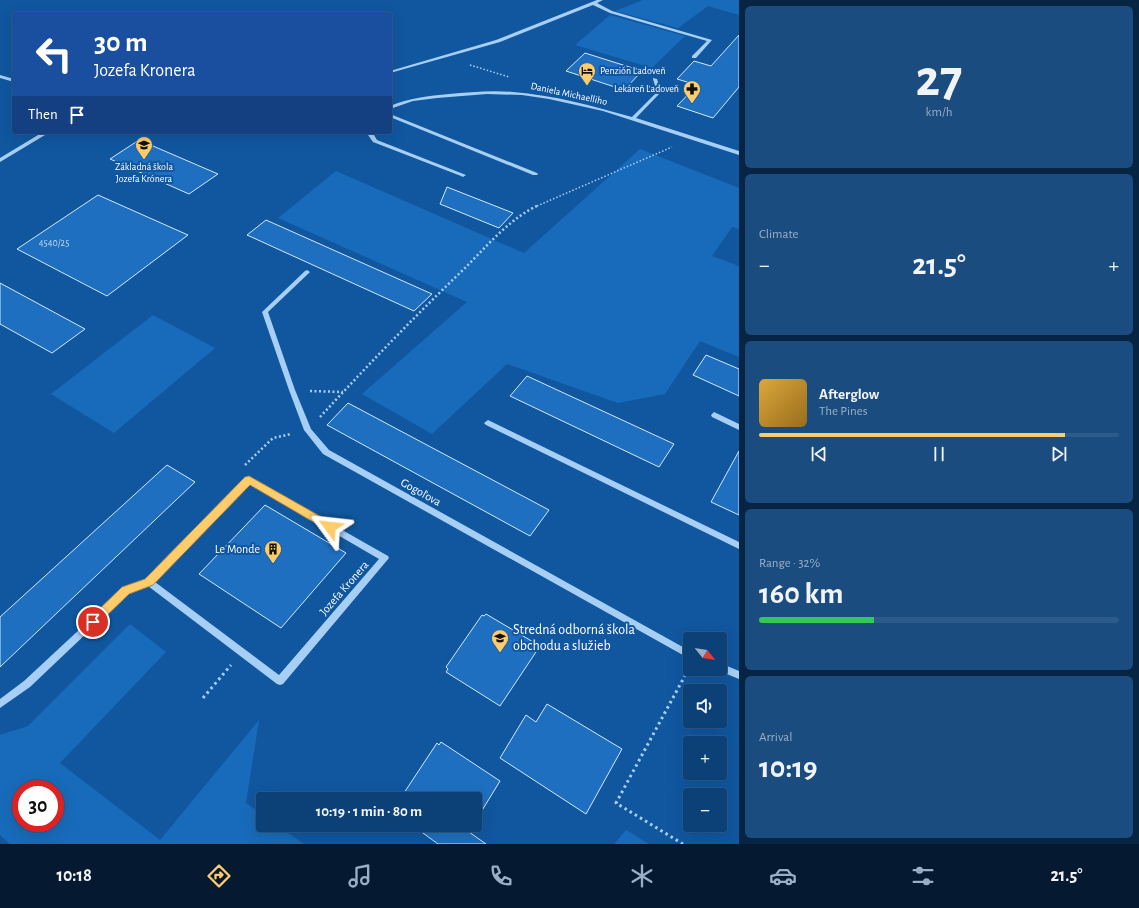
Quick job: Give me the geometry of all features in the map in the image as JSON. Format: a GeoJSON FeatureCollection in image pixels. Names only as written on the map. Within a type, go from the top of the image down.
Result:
{"type":"FeatureCollection","features":[{"type":"Feature","properties":{"kind":"street"},"geometry":{"type":"LineString","coordinates":[[392,71],[498,41],[601,0]]}},
{"type":"Feature","properties":{"kind":"street"},"geometry":{"type":"LineString","coordinates":[[593,4],[611,12],[710,40],[694,57]]}},
{"type":"Feature","properties":{"kind":"street"},"geometry":{"type":"LineString","coordinates":[[0,76],[12,80]]}},
{"type":"Feature","properties":{"kind":"street"},"geometry":{"type":"LineString","coordinates":[[632,119],[659,92],[654,79]]}},
{"type":"Feature","properties":{"kind":"street","name":"Daniela Michaelliho"},"geometry":{"type":"LineString","coordinates":[[392,107],[436,96],[504,93],[551,98],[587,106],[632,119],[739,153]]}},
{"type":"Feature","properties":{"kind":"street"},"geometry":{"type":"LineString","coordinates":[[392,116],[535,174]]}},
{"type":"Feature","properties":{"kind":"street"},"geometry":{"type":"LineString","coordinates":[[0,160],[44,134]]}},
{"type":"Feature","properties":{"kind":"street"},"geometry":{"type":"LineString","coordinates":[[371,134],[375,141],[463,175]]}},
{"type":"Feature","properties":{"kind":"street","name":"Gogoľova"},"geometry":{"type":"LineString","coordinates":[[307,272],[265,312],[292,390],[308,430],[326,452],[683,651]]}},
{"type":"Feature","properties":{"kind":"street"},"geometry":{"type":"LineString","coordinates":[[714,415],[739,427]]}},
{"type":"Feature","properties":{"kind":"street"},"geometry":{"type":"LineString","coordinates":[[488,423],[739,546]]}},
{"type":"Feature","properties":{"kind":"street","name":"Jozefa Kronera"},"geometry":{"type":"LineString","coordinates":[[0,704],[27,684],[126,591],[149,582],[249,480],[385,558],[280,681],[149,582]]}},
{"type":"Feature","properties":{"kind":"street"},"geometry":{"type":"LineString","coordinates":[[727,671],[739,675]]}},
{"type":"Feature","properties":{"kind":"path"},"geometry":{"type":"LineString","coordinates":[[468,64],[513,78]]}},
{"type":"Feature","properties":{"kind":"path"},"geometry":{"type":"LineString","coordinates":[[241,469],[273,438],[308,430],[410,322],[502,231],[530,209],[693,138]]}},
{"type":"Feature","properties":{"kind":"path"},"geometry":{"type":"LineString","coordinates":[[292,390],[343,392]]}},
{"type":"Feature","properties":{"kind":"path"},"geometry":{"type":"LineString","coordinates":[[203,698],[242,652]]}},
{"type":"Feature","properties":{"kind":"path"},"geometry":{"type":"LineString","coordinates":[[683,844],[616,803],[685,676]]}},
{"type":"Feature","properties":{"kind":"shaded area"},"geometry":{"type":"Polygon","coordinates":[[[643,0],[739,0],[739,15],[708,6],[678,28],[615,11],[643,0]]]}},
{"type":"Feature","properties":{"kind":"shaded area"},"geometry":{"type":"Polygon","coordinates":[[[610,15],[685,36],[652,68],[575,45],[610,15]]]}},
{"type":"Feature","properties":{"kind":"shaded area"},"geometry":{"type":"Polygon","coordinates":[[[640,149],[739,188],[739,229],[732,227],[712,256],[739,266],[739,357],[700,341],[665,394],[618,403],[507,364],[432,434],[362,394],[467,302],[278,218],[336,171],[524,253],[640,149]]]}},
{"type":"Feature","properties":{"kind":"shaded area"},"geometry":{"type":"Polygon","coordinates":[[[153,315],[215,348],[114,433],[51,394],[153,315]]]}},
{"type":"Feature","properties":{"kind":"shaded area"},"geometry":{"type":"Polygon","coordinates":[[[130,624],[166,652],[60,763],[160,840],[259,720],[246,803],[256,810],[256,832],[287,832],[304,844],[10,844],[0,835],[0,735],[28,726],[130,624]]]}},
{"type":"Feature","properties":{"kind":"shaded area"},"geometry":{"type":"Polygon","coordinates":[[[626,830],[649,844],[614,844],[626,830]]]}},
{"type":"Feature","properties":{"kind":"building"},"geometry":{"type":"Polygon","coordinates":[[[739,35],[739,87],[713,118],[677,106],[697,85],[677,79],[694,61],[711,66],[739,35]]]}},
{"type":"Feature","properties":{"kind":"building"},"geometry":{"type":"Polygon","coordinates":[[[585,53],[642,71],[624,90],[566,71],[585,53]]]}},
{"type":"Feature","properties":{"kind":"building"},"geometry":{"type":"Polygon","coordinates":[[[139,140],[218,174],[189,194],[110,159],[139,140]]]}},
{"type":"Feature","properties":{"kind":"building"},"geometry":{"type":"Polygon","coordinates":[[[447,187],[513,213],[499,228],[440,204],[447,187]]]}},
{"type":"Feature","properties":{"kind":"building"},"geometry":{"type":"Polygon","coordinates":[[[98,195],[188,235],[107,296],[17,249],[98,195]]]}},
{"type":"Feature","properties":{"kind":"building"},"geometry":{"type":"Polygon","coordinates":[[[266,220],[432,294],[414,311],[247,235],[266,220]]]}},
{"type":"Feature","properties":{"kind":"building"},"geometry":{"type":"Polygon","coordinates":[[[0,283],[85,329],[52,353],[0,324],[0,283]]]}},
{"type":"Feature","properties":{"kind":"building"},"geometry":{"type":"Polygon","coordinates":[[[706,355],[739,369],[739,396],[693,375],[706,355]]]}},
{"type":"Feature","properties":{"kind":"building"},"geometry":{"type":"Polygon","coordinates":[[[527,376],[674,444],[659,467],[510,396],[527,376]]]}},
{"type":"Feature","properties":{"kind":"building"},"geometry":{"type":"Polygon","coordinates":[[[348,403],[549,510],[530,536],[327,425],[348,403]]]}},
{"type":"Feature","properties":{"kind":"building"},"geometry":{"type":"Polygon","coordinates":[[[739,451],[739,515],[711,502],[739,451]]]}},
{"type":"Feature","properties":{"kind":"building"},"geometry":{"type":"Polygon","coordinates":[[[167,465],[195,482],[0,667],[0,617],[167,465]]]}},
{"type":"Feature","properties":{"kind":"building","name":"Le Monde"},"geometry":{"type":"Polygon","coordinates":[[[265,505],[346,553],[281,628],[199,574],[265,505]]]}},
{"type":"Feature","properties":{"kind":"building"},"geometry":{"type":"Polygon","coordinates":[[[486,614],[540,646],[500,706],[446,672],[448,669],[446,667],[482,615],[484,616],[486,614]]]}},
{"type":"Feature","properties":{"kind":"building"},"geometry":{"type":"Polygon","coordinates":[[[547,704],[622,749],[586,814],[500,758],[526,715],[536,722],[547,704]]]}},
{"type":"Feature","properties":{"kind":"building"},"geometry":{"type":"Polygon","coordinates":[[[441,742],[500,781],[482,811],[482,792],[405,792],[437,743],[439,745],[441,742]]]}},
{"type":"Feature","properties":{"kind":"building"},"geometry":{"type":"Polygon","coordinates":[[[422,832],[469,832],[486,844],[438,844],[422,832]]]}},
{"type":"Feature","properties":{"kind":"place","name":"Penzión Ľadoveň"},"geometry":{"type":"Point","coordinates":[587,86]}},
{"type":"Feature","properties":{"kind":"place","name":"Lekáreň Ľadoveň"},"geometry":{"type":"Point","coordinates":[692,104]}},
{"type":"Feature","properties":{"kind":"place","name":"Základná škola Jozefa Krónera"},"geometry":{"type":"Point","coordinates":[144,160]}},
{"type":"Feature","properties":{"kind":"place","name":"Le Monde"},"geometry":{"type":"Point","coordinates":[273,564]}},
{"type":"Feature","properties":{"kind":"place","name":"Stredná odborná škola obchodu a služieb"},"geometry":{"type":"Point","coordinates":[500,653]}},
{"type":"Feature","properties":{"kind":"route"},"geometry":{"type":"LineString","coordinates":[[93,622],[126,591],[149,582],[249,480],[330,527]]}}]}
